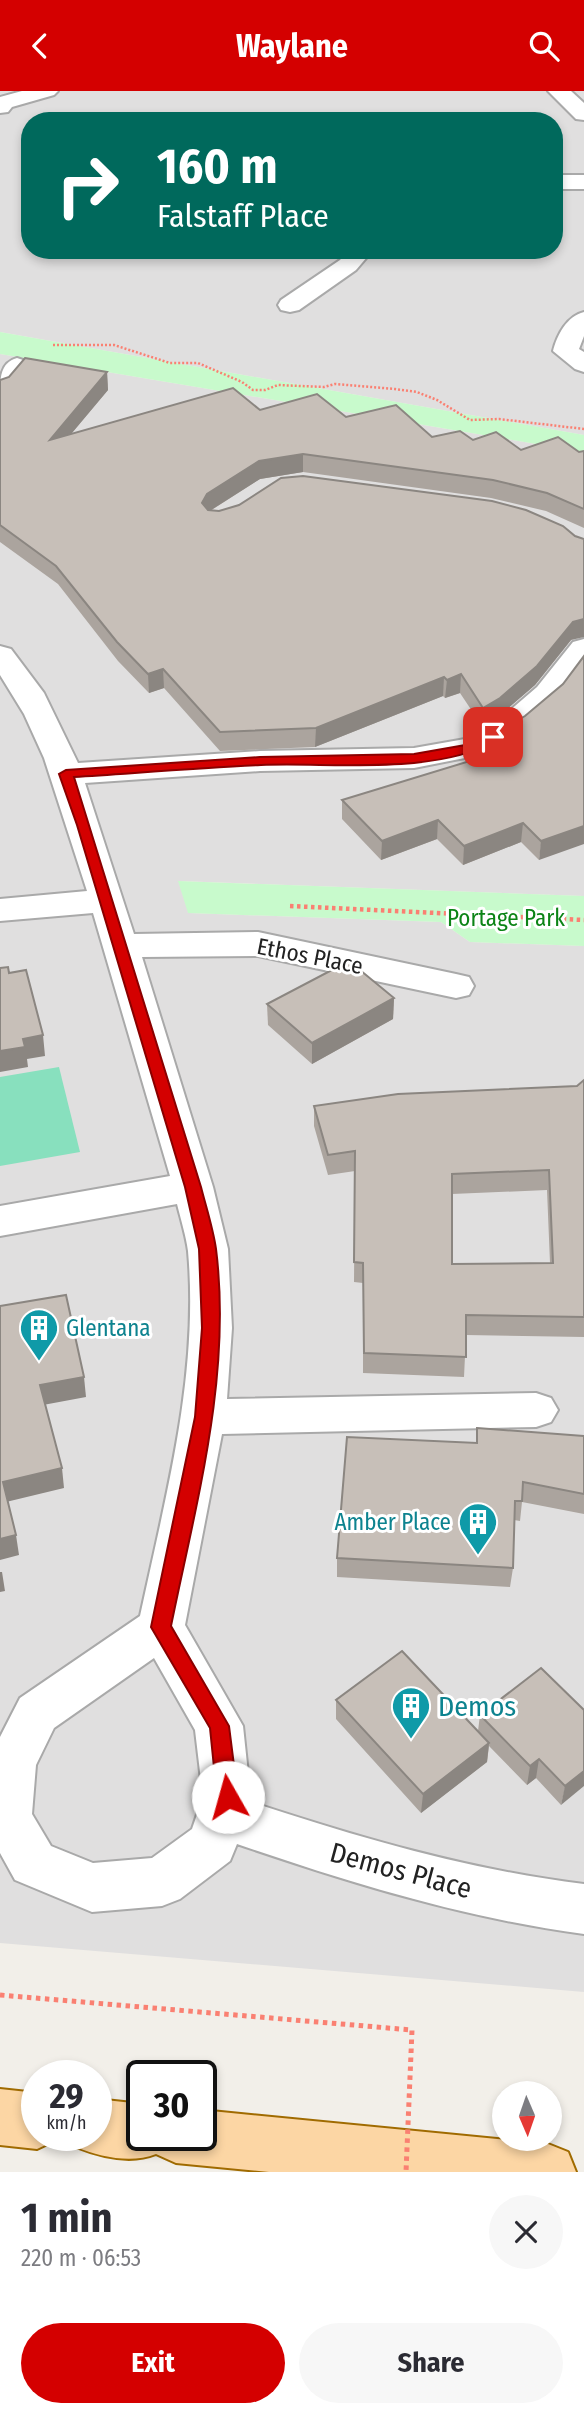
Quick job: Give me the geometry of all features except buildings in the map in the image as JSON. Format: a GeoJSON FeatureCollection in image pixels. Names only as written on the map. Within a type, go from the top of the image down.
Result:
{"type":"FeatureCollection","features":[{"type":"Feature","properties":{"kind":"main road"},"geometry":{"type":"LineString","coordinates":[[0,2117],[21,2119]]}},
{"type":"Feature","properties":{"kind":"main road"},"geometry":{"type":"LineString","coordinates":[[217,2139],[548,2172]]}},
{"type":"Feature","properties":{"kind":"street"},"geometry":{"type":"LineString","coordinates":[[0,107],[4,102],[47,91]]}},
{"type":"Feature","properties":{"kind":"street"},"geometry":{"type":"LineString","coordinates":[[559,91],[584,114]]}},
{"type":"Feature","properties":{"kind":"street"},"geometry":{"type":"LineString","coordinates":[[563,182],[584,182]]}},
{"type":"Feature","properties":{"kind":"street"},"geometry":{"type":"LineString","coordinates":[[290,305],[353,259]]}},
{"type":"Feature","properties":{"kind":"street"},"geometry":{"type":"LineString","coordinates":[[584,319],[569,338],[566,351],[584,365]]}},
{"type":"Feature","properties":{"kind":"street"},"geometry":{"type":"LineString","coordinates":[[0,387],[17,366]]}},
{"type":"Feature","properties":{"kind":"street"},"geometry":{"type":"LineString","coordinates":[[66,774],[260,761],[414,758],[474,747],[511,726],[548,694],[584,648]]}},
{"type":"Feature","properties":{"kind":"street"},"geometry":{"type":"LineString","coordinates":[[0,655],[37,711],[66,774],[107,900],[193,1187],[208,1249],[211,1328],[204,1417],[161,1627],[219,1726],[228,1797],[212,1844],[162,1882],[92,1888],[33,1863],[7,1818],[12,1764],[37,1713],[161,1627]]}},
{"type":"Feature","properties":{"kind":"street"},"geometry":{"type":"LineString","coordinates":[[0,909],[107,900]]}},
{"type":"Feature","properties":{"kind":"street","name":"Ethos Place"},"geometry":{"type":"LineString","coordinates":[[120,946],[258,944],[456,985]]}},
{"type":"Feature","properties":{"kind":"street"},"geometry":{"type":"LineString","coordinates":[[0,1221],[193,1187]]}},
{"type":"Feature","properties":{"kind":"street"},"geometry":{"type":"LineString","coordinates":[[204,1417],[536,1411]]}},
{"type":"Feature","properties":{"kind":"street","name":"Demos Place"},"geometry":{"type":"LineString","coordinates":[[221,1815],[390,1872],[544,1905],[584,1909]]}},
{"type":"Feature","properties":{"kind":"path"},"geometry":{"type":"LineString","coordinates":[[46,344],[114,345],[170,363],[198,363],[243,382],[253,390],[265,390],[278,385],[324,387],[335,384],[395,389],[417,392],[438,400],[470,419],[525,421],[584,429]]}},
{"type":"Feature","properties":{"kind":"path"},"geometry":{"type":"LineString","coordinates":[[289,905],[584,920]]}},
{"type":"Feature","properties":{"kind":"path"},"geometry":{"type":"LineString","coordinates":[[0,1995],[412,2030],[406,2172]]}},
{"type":"Feature","properties":{"kind":"shaded area"},"geometry":{"type":"Polygon","coordinates":[[[0,91],[584,91],[584,435],[0,332],[0,91]]]}},
{"type":"Feature","properties":{"kind":"shaded area"},"geometry":{"type":"Polygon","coordinates":[[[0,354],[584,452],[584,896],[179,881],[189,913],[441,922],[470,942],[584,946],[584,1992],[0,1943],[0,354]]]}},
{"type":"Feature","properties":{"kind":"green space"},"geometry":{"type":"Polygon","coordinates":[[[0,332],[584,435],[584,452],[0,354],[0,332]]]}},
{"type":"Feature","properties":{"kind":"green space","name":"Portage Park"},"geometry":{"type":"Polygon","coordinates":[[[178,881],[584,896],[584,946],[470,942],[441,922],[188,913],[178,881]]]}},
{"type":"Feature","properties":{"kind":"green space"},"geometry":{"type":"Polygon","coordinates":[[[59,1067],[80,1152],[0,1166],[0,1077],[59,1067]]]}},
{"type":"Feature","properties":{"kind":"place","name":"Glentana"},"geometry":{"type":"Point","coordinates":[39,1362]}},
{"type":"Feature","properties":{"kind":"place","name":"Amber Place"},"geometry":{"type":"Point","coordinates":[478,1556]}},
{"type":"Feature","properties":{"kind":"place","name":"Demos"},"geometry":{"type":"Point","coordinates":[411,1740]}},
{"type":"Feature","properties":{"kind":"route"},"geometry":{"type":"LineString","coordinates":[[228,1797],[219,1726],[161,1627],[204,1417],[211,1328],[208,1249],[193,1187],[84,825],[66,774],[260,761],[414,758],[474,747],[493,737]]}}]}
